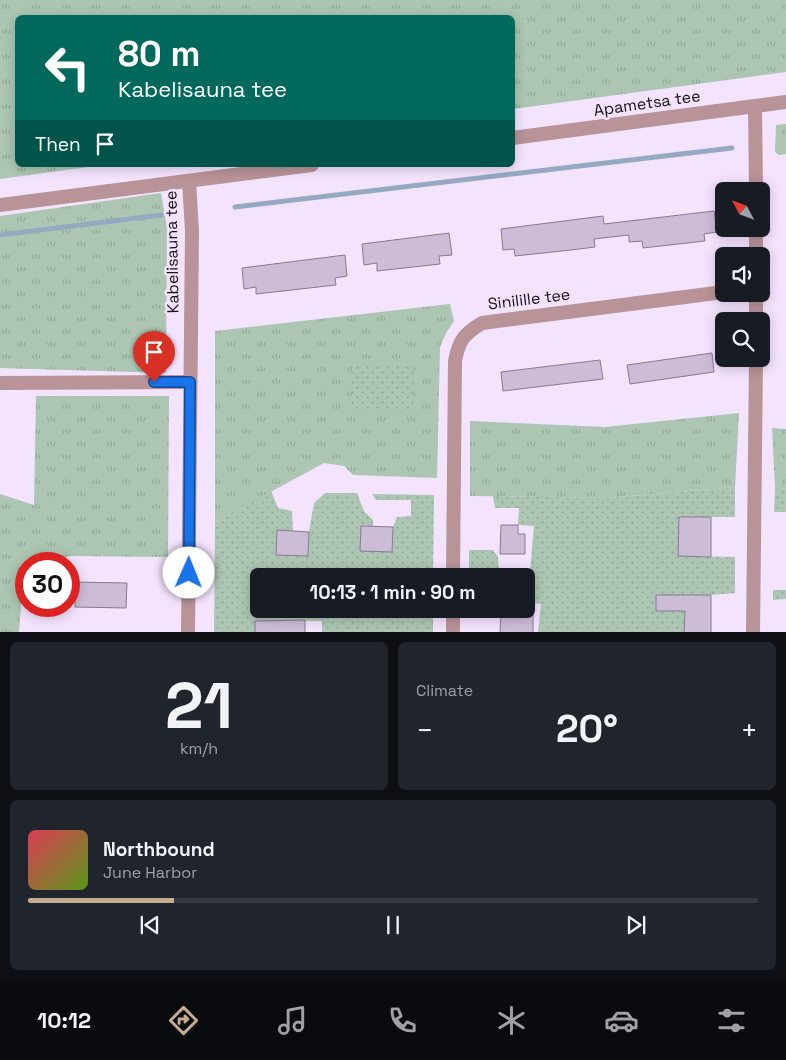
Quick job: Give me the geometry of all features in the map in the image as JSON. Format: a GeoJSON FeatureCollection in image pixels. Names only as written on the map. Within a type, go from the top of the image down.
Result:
{"type":"FeatureCollection","features":[{"type":"Feature","properties":{"kind":"street","name":"Apametsa tee"},"geometry":{"type":"LineString","coordinates":[[515,138],[786,102]]}},
{"type":"Feature","properties":{"kind":"street"},"geometry":{"type":"LineString","coordinates":[[755,106],[756,182]]}},
{"type":"Feature","properties":{"kind":"street"},"geometry":{"type":"LineString","coordinates":[[0,205],[297,167]]}},
{"type":"Feature","properties":{"kind":"street","name":"Kabelisauna tee"},"geometry":{"type":"LineString","coordinates":[[188,632],[191,493],[192,232],[189,181]]}},
{"type":"Feature","properties":{"kind":"street","name":"Sinilille tee"},"geometry":{"type":"LineString","coordinates":[[453,568],[455,361],[459,343],[469,330],[482,323],[715,293]]}},
{"type":"Feature","properties":{"kind":"street"},"geometry":{"type":"LineString","coordinates":[[753,632],[756,367]]}},
{"type":"Feature","properties":{"kind":"street"},"geometry":{"type":"LineString","coordinates":[[0,383],[190,382]]}},
{"type":"Feature","properties":{"kind":"street"},"geometry":{"type":"LineString","coordinates":[[453,618],[453,632]]}},
{"type":"Feature","properties":{"kind":"green space"},"geometry":{"type":"Polygon","coordinates":[[[0,0],[786,0],[786,72],[515,109],[515,15],[15,15],[15,167],[88,167],[0,179],[0,0]]]}},
{"type":"Feature","properties":{"kind":"green space"},"geometry":{"type":"Polygon","coordinates":[[[786,124],[786,154],[779,155],[775,152],[776,125],[786,124]]]}},
{"type":"Feature","properties":{"kind":"green space"},"geometry":{"type":"Polygon","coordinates":[[[161,193],[167,228],[166,373],[0,368],[0,216],[161,193]]]}},
{"type":"Feature","properties":{"kind":"green space"},"geometry":{"type":"Polygon","coordinates":[[[450,304],[454,321],[440,347],[437,478],[353,475],[344,466],[324,463],[215,522],[215,331],[450,304]]]}},
{"type":"Feature","properties":{"kind":"green space"},"geometry":{"type":"Polygon","coordinates":[[[353,365],[414,367],[413,412],[351,410],[353,365]]]}},
{"type":"Feature","properties":{"kind":"green space"},"geometry":{"type":"Polygon","coordinates":[[[36,396],[169,396],[168,557],[80,556],[80,552],[15,552],[15,617],[20,617],[19,632],[0,632],[0,494],[34,505],[36,396]]]}},
{"type":"Feature","properties":{"kind":"green space"},"geometry":{"type":"Polygon","coordinates":[[[739,413],[735,487],[608,498],[470,496],[470,421],[605,427],[739,413]]]}},
{"type":"Feature","properties":{"kind":"green space"},"geometry":{"type":"Polygon","coordinates":[[[772,428],[786,429],[786,489],[775,487],[772,428]]]}},
{"type":"Feature","properties":{"kind":"green space"},"geometry":{"type":"Polygon","coordinates":[[[735,487],[735,517],[679,517],[678,556],[735,557],[735,593],[656,595],[656,611],[685,611],[684,632],[538,632],[541,604],[535,604],[535,568],[530,568],[534,526],[518,525],[519,508],[495,508],[493,496],[608,498],[735,487]]]}},
{"type":"Feature","properties":{"kind":"green space"},"geometry":{"type":"Polygon","coordinates":[[[775,487],[786,489],[786,512],[774,512],[775,487]]]}},
{"type":"Feature","properties":{"kind":"green space"},"geometry":{"type":"Polygon","coordinates":[[[271,491],[278,508],[292,511],[293,531],[277,531],[276,554],[308,556],[309,532],[314,503],[325,493],[357,493],[364,511],[373,520],[373,526],[361,526],[392,551],[393,527],[397,517],[411,516],[411,500],[376,500],[372,494],[434,495],[433,568],[250,568],[250,618],[433,618],[433,632],[322,632],[322,621],[269,621],[269,632],[214,632],[215,522],[271,491]]]}},
{"type":"Feature","properties":{"kind":"green space"},"geometry":{"type":"Polygon","coordinates":[[[469,550],[493,550],[498,557],[499,568],[469,568],[469,550]]]}},
{"type":"Feature","properties":{"kind":"green space"},"geometry":{"type":"Polygon","coordinates":[[[773,590],[786,590],[786,599],[773,600],[773,590]]]}},
{"type":"Feature","properties":{"kind":"building"},"geometry":{"type":"Polygon","coordinates":[[[714,211],[715,232],[704,234],[705,241],[643,248],[642,241],[629,242],[629,235],[594,239],[595,247],[571,250],[515,256],[514,249],[503,250],[501,229],[603,216],[604,224],[714,211]]]}},
{"type":"Feature","properties":{"kind":"building"},"geometry":{"type":"Polygon","coordinates":[[[449,233],[452,255],[439,256],[440,264],[377,271],[377,263],[364,265],[362,244],[449,233]]]}},
{"type":"Feature","properties":{"kind":"building"},"geometry":{"type":"Polygon","coordinates":[[[345,255],[347,276],[335,278],[336,285],[256,294],[256,287],[244,289],[242,268],[345,255]]]}},
{"type":"Feature","properties":{"kind":"building"},"geometry":{"type":"Polygon","coordinates":[[[712,353],[714,372],[630,384],[627,365],[712,353]]]}},
{"type":"Feature","properties":{"kind":"building"},"geometry":{"type":"Polygon","coordinates":[[[600,360],[603,379],[503,391],[501,372],[600,360]]]}},
{"type":"Feature","properties":{"kind":"building"},"geometry":{"type":"Polygon","coordinates":[[[679,517],[711,517],[711,557],[678,556],[679,517]]]}},
{"type":"Feature","properties":{"kind":"building"},"geometry":{"type":"Polygon","coordinates":[[[501,525],[518,525],[518,534],[525,534],[525,554],[500,554],[501,525]]]}},
{"type":"Feature","properties":{"kind":"building"},"geometry":{"type":"Polygon","coordinates":[[[361,526],[393,527],[392,552],[360,551],[361,526]]]}},
{"type":"Feature","properties":{"kind":"building"},"geometry":{"type":"Polygon","coordinates":[[[277,530],[309,532],[308,556],[276,555],[277,530]]]}},
{"type":"Feature","properties":{"kind":"building"},"geometry":{"type":"Polygon","coordinates":[[[80,582],[127,583],[126,608],[80,607],[80,582]]]}},
{"type":"Feature","properties":{"kind":"building"},"geometry":{"type":"Polygon","coordinates":[[[656,595],[711,595],[711,632],[684,632],[685,611],[656,611],[656,595]]]}},
{"type":"Feature","properties":{"kind":"building"},"geometry":{"type":"Polygon","coordinates":[[[501,618],[533,618],[533,632],[500,632],[501,618]]]}},
{"type":"Feature","properties":{"kind":"building"},"geometry":{"type":"Polygon","coordinates":[[[305,620],[305,632],[255,632],[255,621],[305,620]]]}},
{"type":"Feature","properties":{"kind":"waterway"},"geometry":{"type":"LineString","coordinates":[[235,207],[732,148]]}},
{"type":"Feature","properties":{"kind":"waterway"},"geometry":{"type":"LineString","coordinates":[[0,235],[162,215]]}},
{"type":"Feature","properties":{"kind":"route"},"geometry":{"type":"LineString","coordinates":[[154,382],[190,382],[191,493],[189,573]]}}]}
